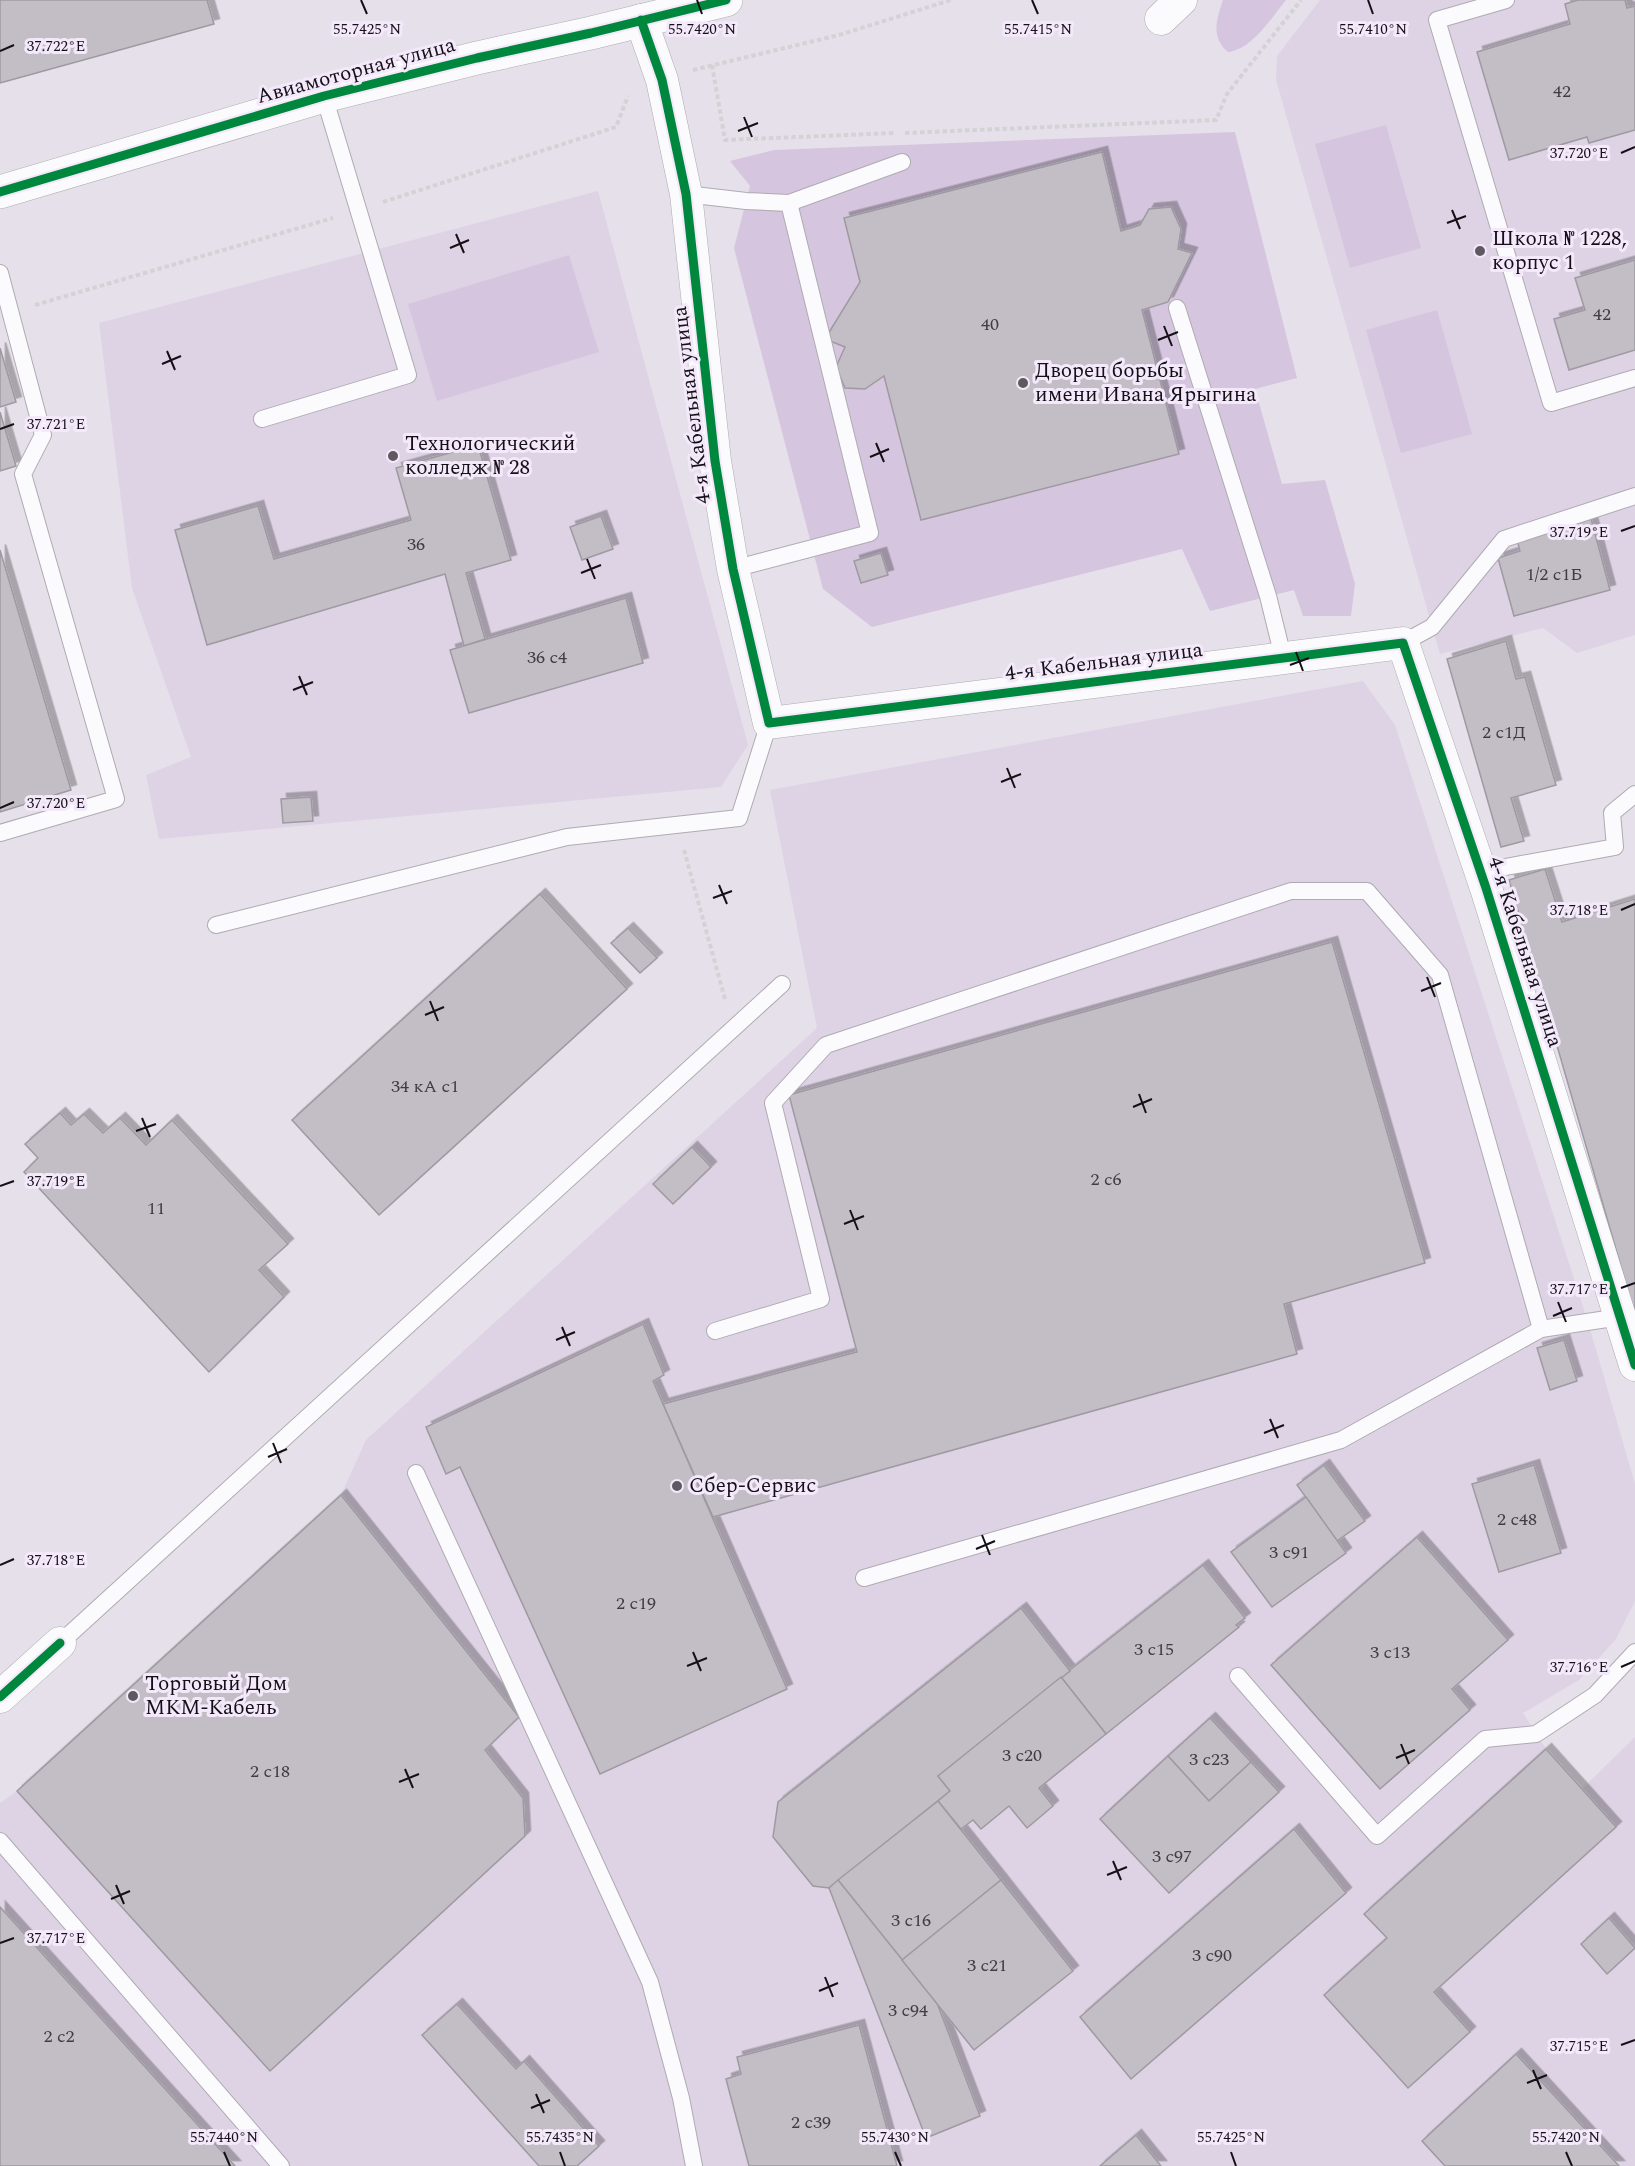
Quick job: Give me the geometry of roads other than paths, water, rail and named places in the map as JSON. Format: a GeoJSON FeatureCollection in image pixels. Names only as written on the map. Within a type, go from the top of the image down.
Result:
{"type":"FeatureCollection","features":[{"type":"Feature","properties":{"kind":"street","name":"Авиамоторная улица"},"geometry":{"type":"LineString","coordinates":[[0,192],[324,96],[726,0]]}},
{"type":"Feature","properties":{"kind":"street","name":"4-я Кабельная улица"},"geometry":{"type":"LineString","coordinates":[[641,20],[662,80],[686,194],[715,461],[733,569],[770,723],[1403,643],[1486,888],[1635,1365]]}},
{"type":"Feature","properties":{"kind":"street"},"geometry":{"type":"LineString","coordinates":[[0,1697],[60,1643]]}},
{"type":"Feature","properties":{"kind":"lane"},"geometry":{"type":"LineString","coordinates":[[1506,0],[1437,20],[1551,403],[1635,378]]}},
{"type":"Feature","properties":{"kind":"lane"},"geometry":{"type":"LineString","coordinates":[[262,419],[408,375],[324,96]]}},
{"type":"Feature","properties":{"kind":"lane"},"geometry":{"type":"LineString","coordinates":[[686,194],[789,203],[902,162]]}},
{"type":"Feature","properties":{"kind":"lane"},"geometry":{"type":"LineString","coordinates":[[733,569],[870,533],[789,203]]}},
{"type":"Feature","properties":{"kind":"lane"},"geometry":{"type":"LineString","coordinates":[[0,273],[43,435],[23,474],[116,799],[0,833]]}},
{"type":"Feature","properties":{"kind":"lane"},"geometry":{"type":"LineString","coordinates":[[1177,308],[1268,596],[1283,657]]}},
{"type":"Feature","properties":{"kind":"lane"},"geometry":{"type":"LineString","coordinates":[[1403,643],[1432,627],[1504,539],[1635,496]]}},
{"type":"Feature","properties":{"kind":"lane"},"geometry":{"type":"LineString","coordinates":[[216,925],[567,837],[739,818],[770,723]]}},
{"type":"Feature","properties":{"kind":"lane"},"geometry":{"type":"LineString","coordinates":[[1486,888],[1500,868],[1614,847],[1612,813],[1635,794]]}},
{"type":"Feature","properties":{"kind":"lane"},"geometry":{"type":"LineString","coordinates":[[715,1331],[821,1299],[773,1103],[826,1045],[1291,891],[1367,891],[1440,975],[1541,1329]]}},
{"type":"Feature","properties":{"kind":"lane"},"geometry":{"type":"LineString","coordinates":[[60,1643],[782,984]]}},
{"type":"Feature","properties":{"kind":"lane"},"geometry":{"type":"LineString","coordinates":[[864,1578],[1341,1440],[1541,1329],[1620,1317]]}},
{"type":"Feature","properties":{"kind":"lane"},"geometry":{"type":"LineString","coordinates":[[416,1473],[650,1982],[681,2098],[694,2166]]}},
{"type":"Feature","properties":{"kind":"lane"},"geometry":{"type":"LineString","coordinates":[[1238,1676],[1377,1836],[1485,1739],[1536,1734],[1595,1695],[1635,1652]]}},
{"type":"Feature","properties":{"kind":"lane"},"geometry":{"type":"LineString","coordinates":[[0,1841],[281,2166]]}},
{"type":"Feature","properties":{"kind":"place","name":"Школа № 1228, корпус 1"},"geometry":{"type":"Point","coordinates":[1480,251]}},
{"type":"Feature","properties":{"kind":"place","name":"Дворец борьбы имени Ивана Ярыгина"},"geometry":{"type":"Point","coordinates":[1023,383]}},
{"type":"Feature","properties":{"kind":"place","name":"Технологический колледж № 28"},"geometry":{"type":"Point","coordinates":[393,456]}},
{"type":"Feature","properties":{"kind":"place","name":"Сбер-Сервис"},"geometry":{"type":"Point","coordinates":[677,1486]}},
{"type":"Feature","properties":{"kind":"place","name":"Торговый Дом МКМ-Кабель"},"geometry":{"type":"Point","coordinates":[133,1696]}}]}
